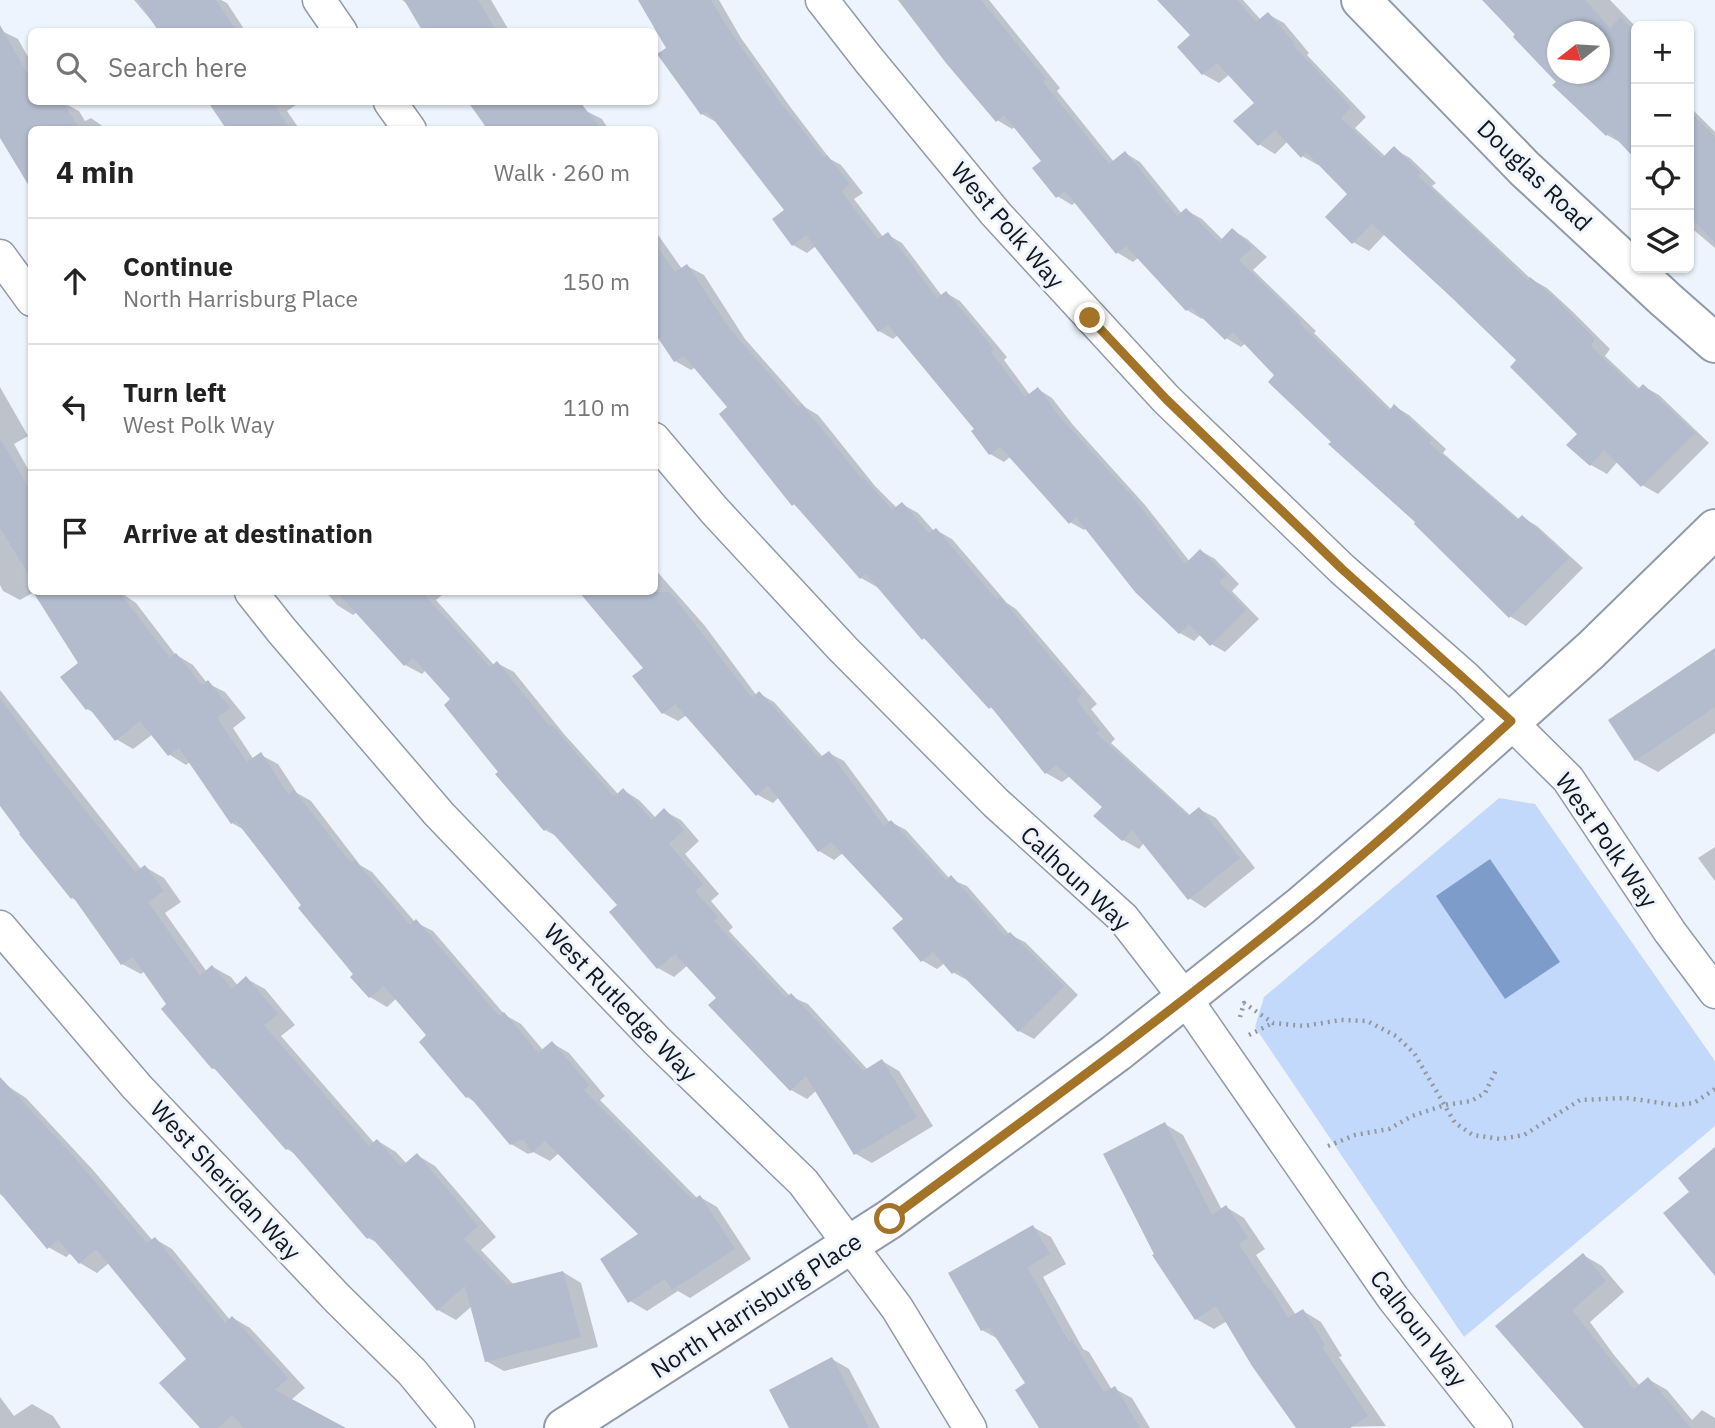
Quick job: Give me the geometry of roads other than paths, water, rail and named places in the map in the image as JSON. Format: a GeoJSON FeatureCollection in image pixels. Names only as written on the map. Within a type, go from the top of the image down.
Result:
{"type":"FeatureCollection","features":[{"type":"Feature","properties":{"kind":"street"},"geometry":{"type":"LineString","coordinates":[[319,0],[338,28]]}},
{"type":"Feature","properties":{"kind":"street","name":"West Polk Way"},"geometry":{"type":"LineString","coordinates":[[822,0],[996,214],[1166,399],[1342,569],[1511,721],[1568,779],[1670,932],[1715,992]]}},
{"type":"Feature","properties":{"kind":"street","name":"Douglas Road"},"geometry":{"type":"LineString","coordinates":[[1361,0],[1525,169],[1715,343]]}},
{"type":"Feature","properties":{"kind":"street"},"geometry":{"type":"LineString","coordinates":[[392,105],[407,126]]}},
{"type":"Feature","properties":{"kind":"street"},"geometry":{"type":"LineString","coordinates":[[0,256],[28,294]]}},
{"type":"Feature","properties":{"kind":"street","name":"Calhoun Way"},"geometry":{"type":"LineString","coordinates":[[658,444],[714,510],[843,649],[996,803],[1124,918],[1185,998],[1393,1298],[1496,1428]]}},
{"type":"Feature","properties":{"kind":"street","name":"North Harrisburg Place"},"geometry":{"type":"LineString","coordinates":[[564,1428],[890,1219],[1093,1070],[1301,906],[1399,822],[1591,650],[1715,529]]}},
{"type":"Feature","properties":{"kind":"street","name":"West Rutledge Way"},"geometry":{"type":"LineString","coordinates":[[253,595],[439,814],[657,1041],[803,1182],[897,1308],[970,1428]]}},
{"type":"Feature","properties":{"kind":"street","name":"West Sheridan Way"},"geometry":{"type":"LineString","coordinates":[[0,927],[137,1087],[338,1299],[412,1372],[458,1428]]}}]}
